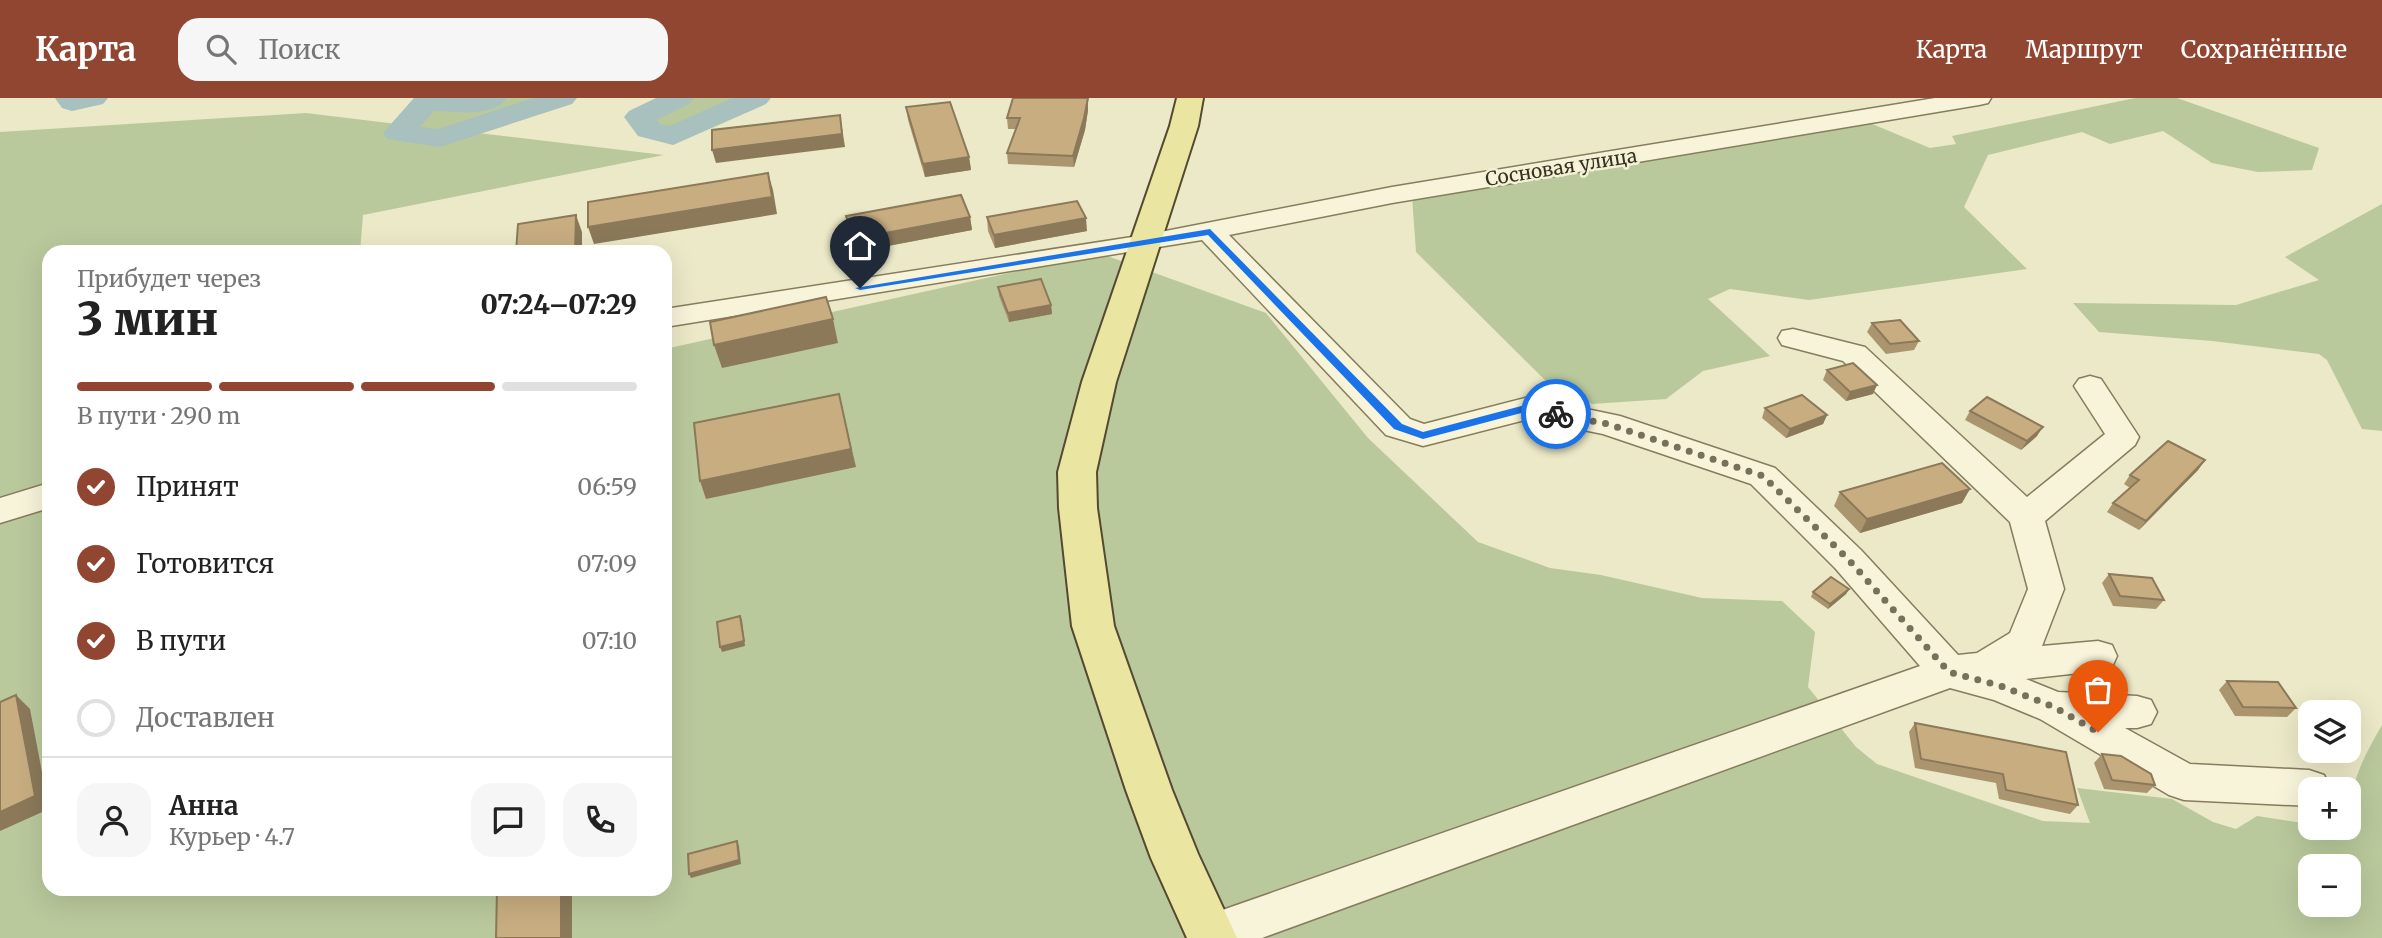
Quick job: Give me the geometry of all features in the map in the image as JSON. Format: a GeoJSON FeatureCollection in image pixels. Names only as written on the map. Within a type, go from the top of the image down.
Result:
{"type":"FeatureCollection","features":[{"type":"Feature","properties":{"kind":"main road"},"geometry":{"type":"LineString","coordinates":[[1190,98],[1184,126],[1099,382],[1077,472],[1080,533],[1093,626],[1175,858],[1212,937]]}},
{"type":"Feature","properties":{"kind":"street","name":"Сосновая улица"},"geometry":{"type":"LineString","coordinates":[[672,317],[1101,239],[1145,243],[1392,195],[1979,98]]}},
{"type":"Feature","properties":{"kind":"street"},"geometry":{"type":"LineString","coordinates":[[1210,232],[1398,427],[1423,435],[1529,408],[1608,424],[1763,476],[1967,670],[2054,707],[2185,782],[2298,787]]}},
{"type":"Feature","properties":{"kind":"street"},"geometry":{"type":"LineString","coordinates":[[1212,937],[1967,670],[2025,643],[2046,589],[2026,517],[1854,354],[1793,338]]}},
{"type":"Feature","properties":{"kind":"street"},"geometry":{"type":"LineString","coordinates":[[2026,517],[2123,437],[2090,386]]}},
{"type":"Feature","properties":{"kind":"street"},"geometry":{"type":"LineString","coordinates":[[0,511],[42,497]]}},
{"type":"Feature","properties":{"kind":"street"},"geometry":{"type":"LineString","coordinates":[[1967,670],[2098,656]]}},
{"type":"Feature","properties":{"kind":"street"},"geometry":{"type":"LineString","coordinates":[[2054,707],[2137,712]]}},
{"type":"Feature","properties":{"kind":"green space"},"geometry":{"type":"Polygon","coordinates":[[[492,98],[562,98],[461,131],[664,155],[363,215],[361,245],[42,245],[42,896],[672,896],[672,347],[1099,253],[1266,313],[1368,438],[1478,542],[1550,568],[1601,575],[1702,598],[1782,601],[1815,632],[1808,687],[1856,747],[1877,764],[2043,821],[2090,823],[2077,788],[2172,799],[2213,822],[2236,829],[2257,816],[2298,822],[2298,840],[2361,840],[2361,777],[2357,777],[2382,725],[2382,938],[0,938],[0,132],[306,113],[405,125],[426,102],[478,103],[492,98]]]}},
{"type":"Feature","properties":{"kind":"green space"},"geometry":{"type":"Polygon","coordinates":[[[679,98],[756,98],[673,136],[649,130],[639,117],[679,98]]]}},
{"type":"Feature","properties":{"kind":"green space"},"geometry":{"type":"Polygon","coordinates":[[[2135,98],[2177,98],[2319,148],[2312,170],[2258,172],[2212,163],[2163,131],[2110,144],[2082,132],[1988,155],[1964,207],[2027,269],[1809,300],[1730,289],[1708,299],[1770,356],[1703,371],[1666,399],[1592,404],[1546,381],[1416,252],[1412,196],[1865,121],[1930,148],[1956,144],[1952,136],[2135,98]]]}},
{"type":"Feature","properties":{"kind":"green space"},"geometry":{"type":"Polygon","coordinates":[[[2382,204],[2382,431],[2362,429],[2327,360],[2319,354],[2212,341],[2099,332],[2073,303],[2236,305],[2319,280],[2285,257],[2382,204]]]}},
{"type":"Feature","properties":{"kind":"building"},"geometry":{"type":"Polygon","coordinates":[[[1013,98],[1088,98],[1073,156],[1007,153],[1020,118],[1007,118],[1013,98]]]}},
{"type":"Feature","properties":{"kind":"building"},"geometry":{"type":"Polygon","coordinates":[[[950,102],[969,157],[923,164],[906,107],[950,102]]]}},
{"type":"Feature","properties":{"kind":"building"},"geometry":{"type":"Polygon","coordinates":[[[840,115],[842,134],[712,150],[712,130],[840,115]]]}},
{"type":"Feature","properties":{"kind":"building"},"geometry":{"type":"Polygon","coordinates":[[[768,173],[772,197],[588,227],[588,202],[768,173]]]}},
{"type":"Feature","properties":{"kind":"building"},"geometry":{"type":"Polygon","coordinates":[[[961,195],[970,217],[854,239],[846,216],[961,195]]]}},
{"type":"Feature","properties":{"kind":"building"},"geometry":{"type":"Polygon","coordinates":[[[1077,201],[1086,218],[994,235],[987,217],[1077,201]]]}},
{"type":"Feature","properties":{"kind":"building"},"geometry":{"type":"Polygon","coordinates":[[[576,215],[575,245],[516,245],[518,224],[576,215]]]}},
{"type":"Feature","properties":{"kind":"building"},"geometry":{"type":"Polygon","coordinates":[[[1041,279],[1051,305],[1008,313],[998,287],[1041,279]]]}},
{"type":"Feature","properties":{"kind":"building"},"geometry":{"type":"Polygon","coordinates":[[[826,297],[833,319],[714,345],[710,322],[826,297]]]}},
{"type":"Feature","properties":{"kind":"building"},"geometry":{"type":"Polygon","coordinates":[[[1900,320],[1919,341],[1890,344],[1872,323],[1900,320]]]}},
{"type":"Feature","properties":{"kind":"building"},"geometry":{"type":"Polygon","coordinates":[[[1853,363],[1877,385],[1850,392],[1827,370],[1853,363]]]}},
{"type":"Feature","properties":{"kind":"building"},"geometry":{"type":"Polygon","coordinates":[[[839,394],[851,449],[700,481],[694,423],[839,394]]]}},
{"type":"Feature","properties":{"kind":"building"},"geometry":{"type":"Polygon","coordinates":[[[1802,395],[1827,415],[1790,429],[1765,408],[1802,395]]]}},
{"type":"Feature","properties":{"kind":"building"},"geometry":{"type":"Polygon","coordinates":[[[1987,397],[2043,427],[2027,441],[1970,411],[1987,397]]]}},
{"type":"Feature","properties":{"kind":"building"},"geometry":{"type":"Polygon","coordinates":[[[2168,441],[2205,460],[2146,521],[2113,503],[2139,480],[2130,475],[2168,441]]]}},
{"type":"Feature","properties":{"kind":"building"},"geometry":{"type":"Polygon","coordinates":[[[1942,463],[1970,489],[1867,519],[1840,492],[1942,463]]]}},
{"type":"Feature","properties":{"kind":"building"},"geometry":{"type":"Polygon","coordinates":[[[2109,574],[2152,578],[2164,600],[2120,596],[2109,574]]]}},
{"type":"Feature","properties":{"kind":"building"},"geometry":{"type":"Polygon","coordinates":[[[1831,577],[1849,589],[1830,604],[1813,592],[1831,577]]]}},
{"type":"Feature","properties":{"kind":"building"},"geometry":{"type":"Polygon","coordinates":[[[740,616],[744,641],[720,647],[717,622],[740,616]]]}},
{"type":"Feature","properties":{"kind":"building"},"geometry":{"type":"Polygon","coordinates":[[[2227,681],[2278,682],[2296,708],[2243,707],[2227,681]]]}},
{"type":"Feature","properties":{"kind":"building"},"geometry":{"type":"Polygon","coordinates":[[[16,695],[35,796],[0,812],[0,702],[16,695]]]}},
{"type":"Feature","properties":{"kind":"building"},"geometry":{"type":"Polygon","coordinates":[[[1915,723],[2066,752],[2078,805],[2006,790],[2003,774],[1921,759],[1915,723]]]}},
{"type":"Feature","properties":{"kind":"building"},"geometry":{"type":"Polygon","coordinates":[[[2102,754],[2121,756],[2151,774],[2155,785],[2112,780],[2102,754]]]}},
{"type":"Feature","properties":{"kind":"building"},"geometry":{"type":"Polygon","coordinates":[[[737,841],[739,860],[689,874],[688,854],[737,841]]]}},
{"type":"Feature","properties":{"kind":"building"},"geometry":{"type":"Polygon","coordinates":[[[497,896],[561,896],[561,938],[496,938],[497,896]]]}},
{"type":"Feature","properties":{"kind":"waterway"},"geometry":{"type":"LineString","coordinates":[[70,98],[72,102],[93,98]]}},
{"type":"Feature","properties":{"kind":"waterway"},"geometry":{"type":"LineString","coordinates":[[492,98],[478,103],[426,102],[398,133],[440,138],[562,98]]}},
{"type":"Feature","properties":{"kind":"waterway"},"geometry":{"type":"LineString","coordinates":[[679,98],[639,117],[649,130],[673,136],[756,98]]}},
{"type":"Feature","properties":{"kind":"way so far"},"geometry":{"type":"LineString","coordinates":[[1556,414],[1608,424],[1763,476],[1848,559],[1949,672],[2001,686],[2054,707],[2098,732]]}},
{"type":"Feature","properties":{"kind":"route"},"geometry":{"type":"LineString","coordinates":[[860,288],[1210,232],[1398,427],[1423,435],[1529,408],[1556,414]]}}]}
